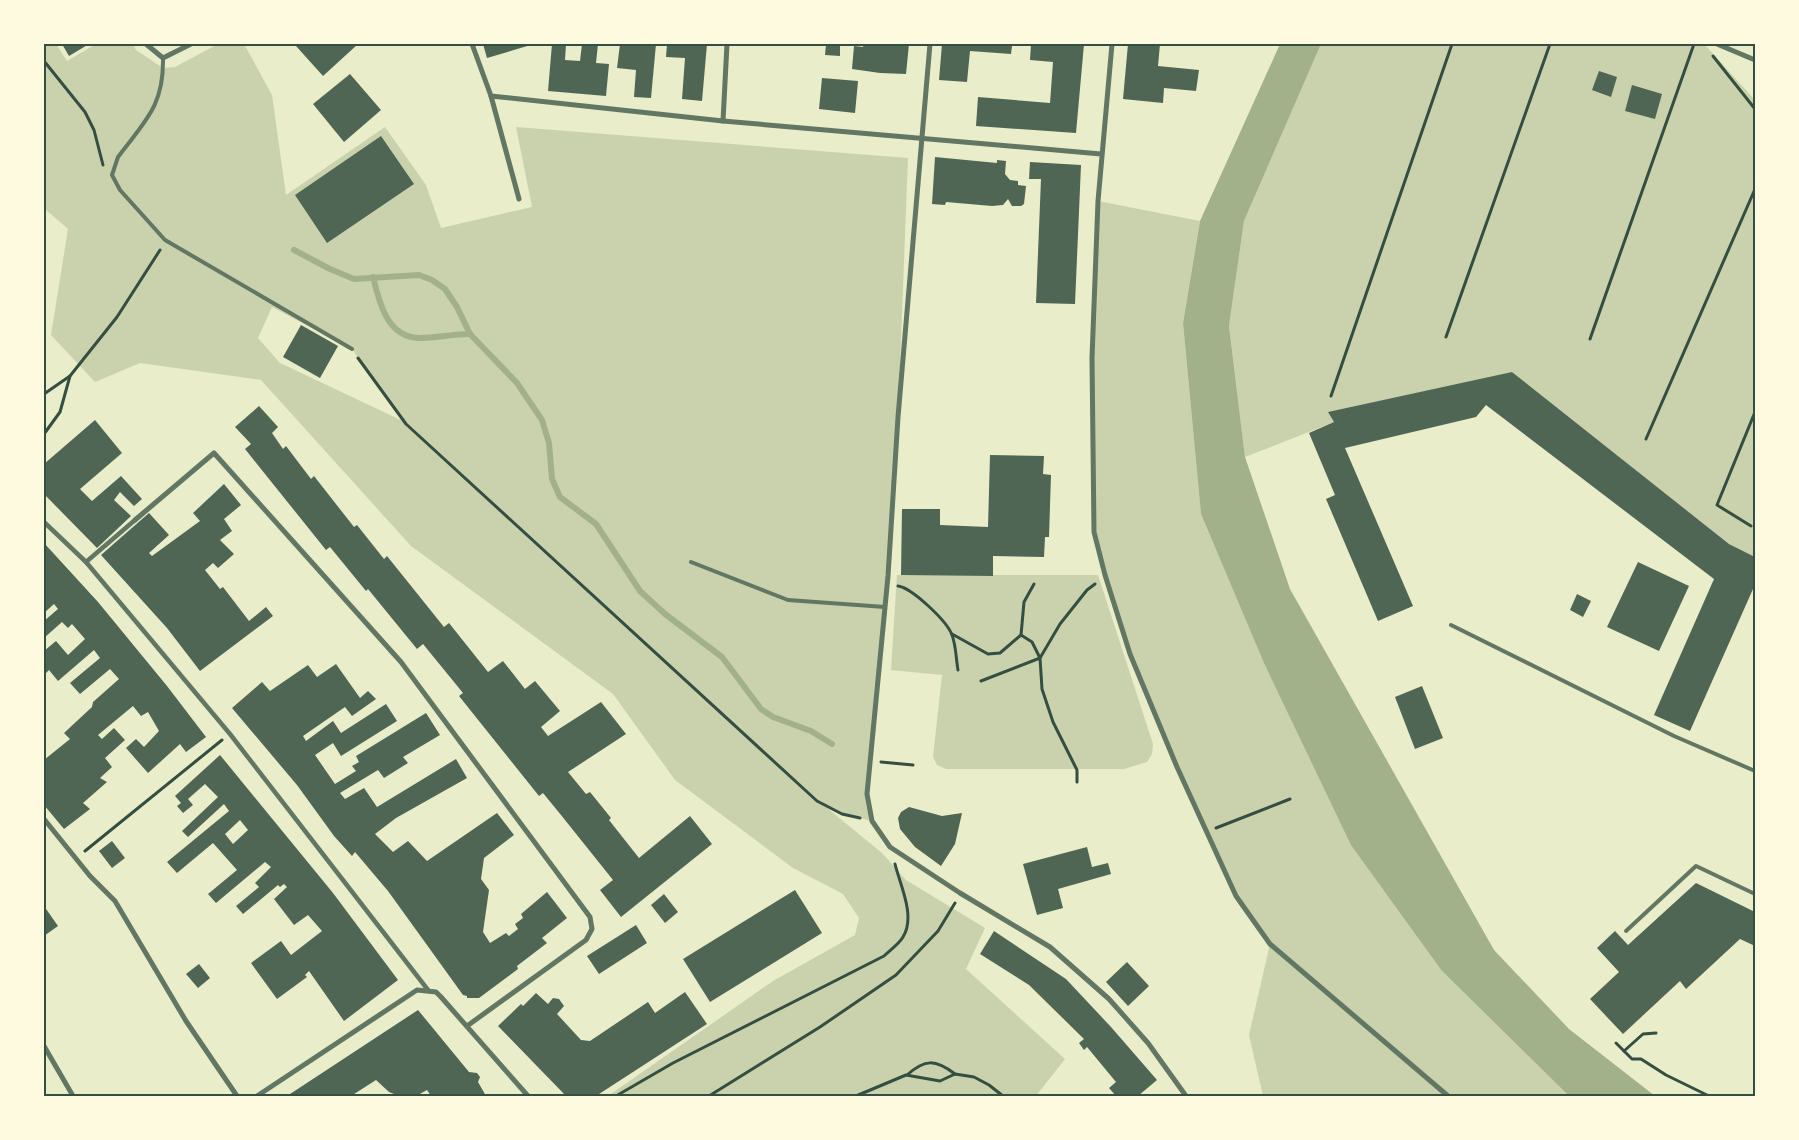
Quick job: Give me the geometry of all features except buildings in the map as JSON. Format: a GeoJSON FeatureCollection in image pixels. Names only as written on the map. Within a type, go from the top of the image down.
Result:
{"type":"FeatureCollection","features":[{"type":"Feature","properties":{"kind":"street"},"geometry":{"type":"LineString","coordinates":[[146,44],[163,58],[191,44]]}},
{"type":"Feature","properties":{"kind":"street"},"geometry":{"type":"LineString","coordinates":[[472,44],[491,96],[519,199]]}},
{"type":"Feature","properties":{"kind":"street"},"geometry":{"type":"LineString","coordinates":[[723,121],[728,44]]}},
{"type":"Feature","properties":{"kind":"street"},"geometry":{"type":"LineString","coordinates":[[930,44],[898,416],[887,584],[867,794],[872,821],[890,847],[960,893],[1050,947],[1101,993],[1148,1043],[1186,1096]]}},
{"type":"Feature","properties":{"kind":"street"},"geometry":{"type":"LineString","coordinates":[[1112,44],[1101,154],[1092,358],[1094,532],[1106,580],[1130,654],[1236,896],[1270,944],[1448,1096]]}},
{"type":"Feature","properties":{"kind":"street"},"geometry":{"type":"LineString","coordinates":[[1717,44],[1755,60]]}},
{"type":"Feature","properties":{"kind":"street"},"geometry":{"type":"LineString","coordinates":[[491,96],[723,121],[1101,154]]}},
{"type":"Feature","properties":{"kind":"street"},"geometry":{"type":"LineString","coordinates":[[86,562],[214,452],[401,662],[590,917],[592,929],[586,940],[467,1026]]}},
{"type":"Feature","properties":{"kind":"street"},"geometry":{"type":"LineString","coordinates":[[44,522],[86,562],[230,734],[428,990]]}},
{"type":"Feature","properties":{"kind":"street"},"geometry":{"type":"LineString","coordinates":[[44,819],[75,858],[115,901],[186,1021],[237,1096]]}},
{"type":"Feature","properties":{"kind":"street"},"geometry":{"type":"LineString","coordinates":[[257,1096],[417,990],[428,990],[436,992],[528,1096]]}},
{"type":"Feature","properties":{"kind":"street"},"geometry":{"type":"LineString","coordinates":[[44,1046],[73,1096]]}},
{"type":"Feature","properties":{"kind":"lane"},"geometry":{"type":"LineString","coordinates":[[163,58],[162,84],[156,106],[118,156],[112,175],[120,190],[165,240],[352,349]]}},
{"type":"Feature","properties":{"kind":"lane"},"geometry":{"type":"LineString","coordinates":[[691,562],[788,600],[885,607]]}},
{"type":"Feature","properties":{"kind":"lane"},"geometry":{"type":"LineString","coordinates":[[1451,625],[1674,736],[1755,771]]}},
{"type":"Feature","properties":{"kind":"lane"},"geometry":{"type":"LineString","coordinates":[[1626,931],[1696,866],[1755,894]]}},
{"type":"Feature","properties":{"kind":"path"},"geometry":{"type":"LineString","coordinates":[[1331,396],[1452,44]]}},
{"type":"Feature","properties":{"kind":"path"},"geometry":{"type":"LineString","coordinates":[[1446,337],[1550,44]]}},
{"type":"Feature","properties":{"kind":"path"},"geometry":{"type":"LineString","coordinates":[[1590,339],[1694,44]]}},
{"type":"Feature","properties":{"kind":"path"},"geometry":{"type":"LineString","coordinates":[[1709,51],[1755,109]]}},
{"type":"Feature","properties":{"kind":"path"},"geometry":{"type":"LineString","coordinates":[[44,62],[84,112],[94,130],[104,168],[112,175]]}},
{"type":"Feature","properties":{"kind":"path"},"geometry":{"type":"LineString","coordinates":[[1646,439],[1755,189]]}},
{"type":"Feature","properties":{"kind":"path"},"geometry":{"type":"LineString","coordinates":[[44,394],[70,376],[117,317],[165,240]]}},
{"type":"Feature","properties":{"kind":"path"},"geometry":{"type":"LineString","coordinates":[[352,349],[406,424],[818,801],[842,814],[872,821]]}},
{"type":"Feature","properties":{"kind":"path"},"geometry":{"type":"LineString","coordinates":[[44,434],[60,412],[70,376]]}},
{"type":"Feature","properties":{"kind":"path"},"geometry":{"type":"LineString","coordinates":[[1750,526],[1716,505],[1755,412]]}},
{"type":"Feature","properties":{"kind":"path"},"geometry":{"type":"LineString","coordinates":[[981,681],[1040,658],[1060,624],[1087,590],[1100,581],[1106,580]]}},
{"type":"Feature","properties":{"kind":"path"},"geometry":{"type":"LineString","coordinates":[[887,584],[907,587],[932,609],[952,634],[988,654],[1000,653],[1021,635],[1024,602],[1034,584]]}},
{"type":"Feature","properties":{"kind":"path"},"geometry":{"type":"LineString","coordinates":[[952,634],[958,670]]}},
{"type":"Feature","properties":{"kind":"path"},"geometry":{"type":"LineString","coordinates":[[1021,635],[1032,642],[1040,658],[1042,689],[1053,722],[1077,770],[1076,782]]}},
{"type":"Feature","properties":{"kind":"path"},"geometry":{"type":"LineString","coordinates":[[75,858],[230,734]]}},
{"type":"Feature","properties":{"kind":"path"},"geometry":{"type":"LineString","coordinates":[[870,761],[913,765]]}},
{"type":"Feature","properties":{"kind":"path"},"geometry":{"type":"LineString","coordinates":[[1206,831],[1290,799]]}},
{"type":"Feature","properties":{"kind":"path"},"geometry":{"type":"LineString","coordinates":[[616,1096],[674,1063],[884,956],[904,936],[908,918],[903,887],[890,847]]}},
{"type":"Feature","properties":{"kind":"path"},"geometry":{"type":"LineString","coordinates":[[709,1096],[820,1027],[896,975],[938,931],[960,893]]}},
{"type":"Feature","properties":{"kind":"path"},"geometry":{"type":"LineString","coordinates":[[1624,1051],[1643,1034],[1656,1034]]}},
{"type":"Feature","properties":{"kind":"path"},"geometry":{"type":"LineString","coordinates":[[1616,1043],[1632,1059],[1641,1059],[1666,1075],[1709,1096]]}},
{"type":"Feature","properties":{"kind":"path"},"geometry":{"type":"LineString","coordinates":[[856,1096],[906,1076],[920,1064],[941,1063],[955,1074],[974,1077],[989,1085],[1003,1096]]}},
{"type":"Feature","properties":{"kind":"path"},"geometry":{"type":"LineString","coordinates":[[906,1076],[940,1081],[955,1074]]}},
{"type":"Feature","properties":{"kind":"shaded area"},"geometry":{"type":"Polygon","coordinates":[[[44,44],[56,44],[67,61],[96,44],[133,44],[136,50],[163,68],[175,67],[218,44],[244,44],[272,95],[286,195],[385,127],[426,185],[441,228],[532,207],[516,127],[908,158],[898,417],[888,576],[867,794],[872,821],[842,814],[821,803],[882,853],[906,880],[985,928],[966,969],[1065,1059],[1036,1096],[608,1096],[773,981],[855,935],[859,918],[843,894],[793,868],[675,780],[613,694],[411,546],[261,380],[140,363],[95,382],[51,335],[68,229],[44,208],[44,44]],[[272,307],[258,338],[280,363],[405,422],[352,349],[272,307]]]}},
{"type":"Feature","properties":{"kind":"shaded area"},"geometry":{"type":"Polygon","coordinates":[[[1280,44],[1321,44],[1244,221],[1229,326],[1245,457],[1290,589],[1494,950],[1569,1029],[1655,1096],[1569,1096],[1442,971],[1351,845],[1263,661],[1201,514],[1183,323],[1200,221],[1280,44]]]}},
{"type":"Feature","properties":{"kind":"shaded area"},"geometry":{"type":"Polygon","coordinates":[[[1321,44],[1704,44],[1755,100],[1755,557],[1729,544],[1512,372],[1334,422],[1245,457],[1229,326],[1244,221],[1321,44]]]}},
{"type":"Feature","properties":{"kind":"shaded area"},"geometry":{"type":"Polygon","coordinates":[[[1098,201],[1200,221],[1183,323],[1201,514],[1263,661],[1296,726],[1442,971],[1569,1096],[1263,1096],[1249,1035],[1270,944],[1236,896],[1130,654],[1094,532],[1092,358],[1098,201]]]}},
{"type":"Feature","properties":{"kind":"shaded area"},"geometry":{"type":"Polygon","coordinates":[[[897,575],[1098,575],[1153,744],[1152,754],[1147,762],[1124,769],[946,769],[937,765],[933,757],[942,675],[891,670],[897,575]]]}},
{"type":"Feature","properties":{"kind":"waterway"},"geometry":{"type":"LineString","coordinates":[[294,250],[354,279],[419,275],[432,280],[445,289],[457,307],[470,334],[517,383],[542,420],[549,443],[552,479],[560,497],[596,524],[640,591],[665,614],[722,657],[761,709],[773,717],[811,731],[832,744]]}},
{"type":"Feature","properties":{"kind":"waterway"},"geometry":{"type":"LineString","coordinates":[[373,277],[378,297],[386,316],[399,332],[419,338],[470,334]]}}]}
